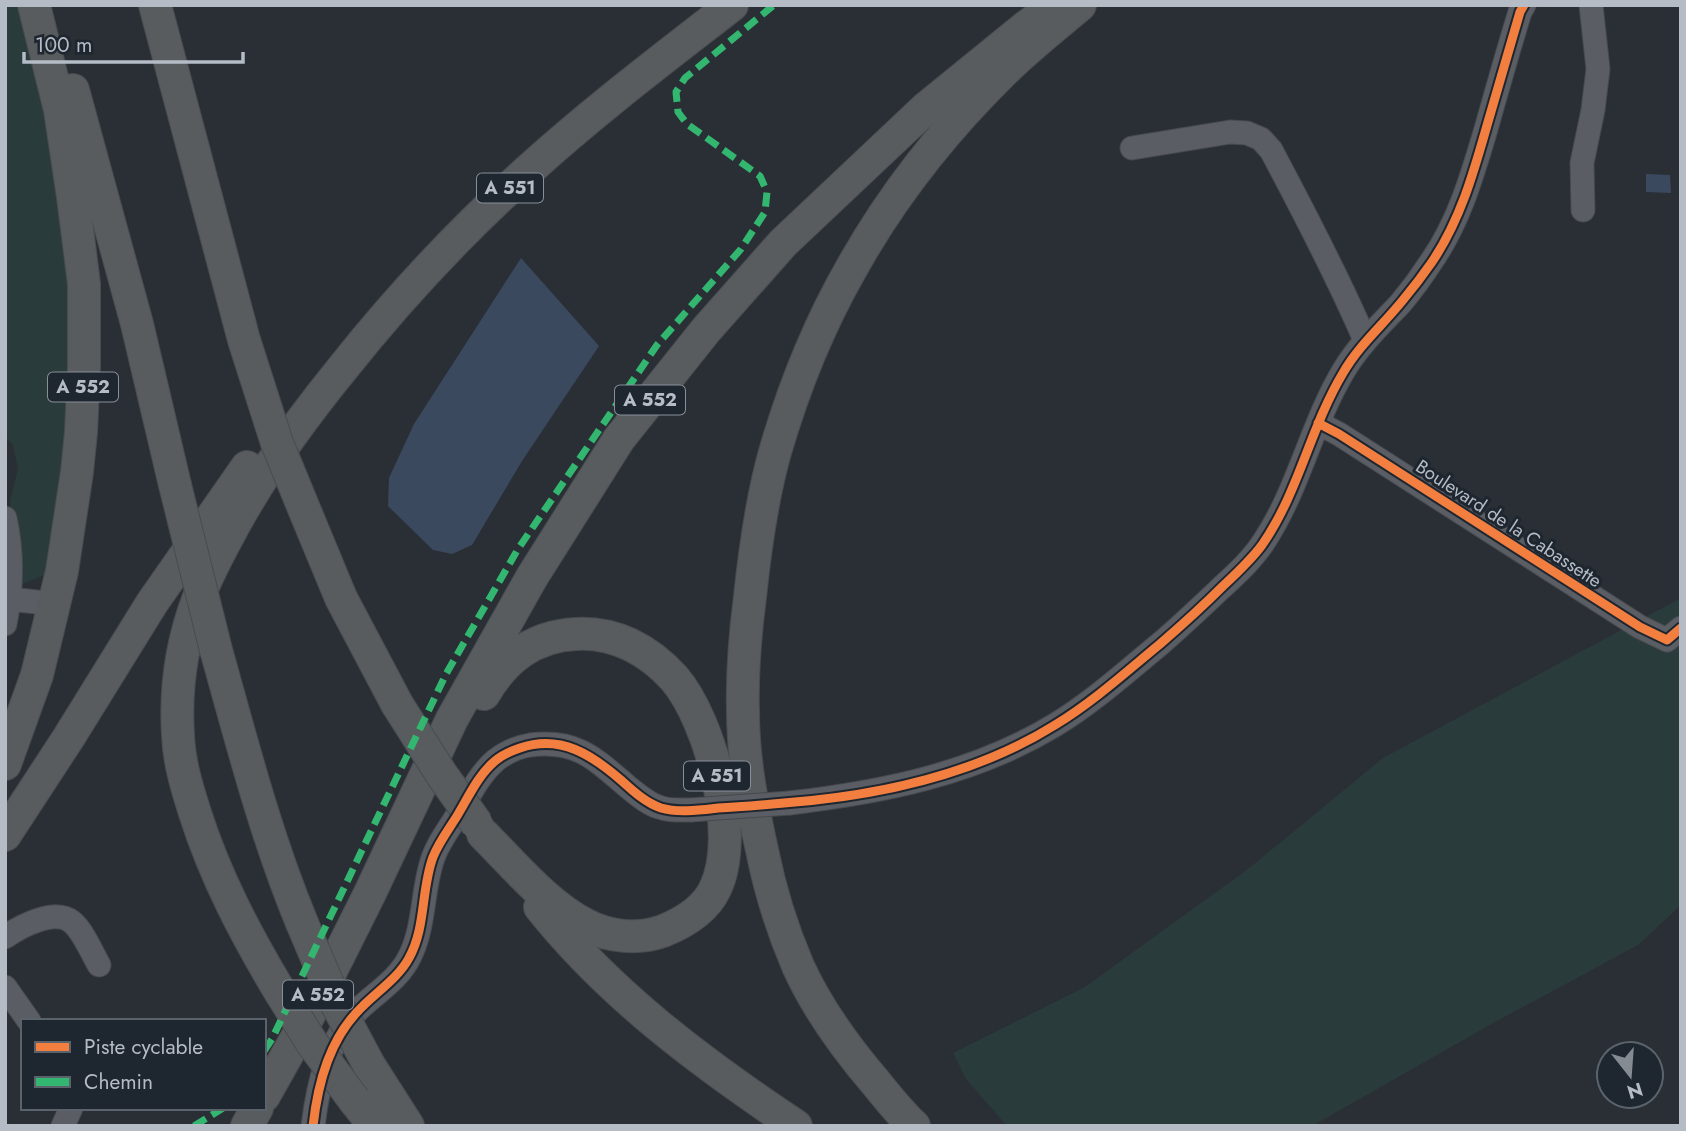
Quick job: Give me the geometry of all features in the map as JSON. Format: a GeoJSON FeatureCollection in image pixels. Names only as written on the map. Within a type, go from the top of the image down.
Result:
{"type":"FeatureCollection","features":[{"type":"Feature","properties":{"kind":"highway","name":"A 552"},"geometry":{"type":"LineString","coordinates":[[5,764],[37,675],[62,571],[81,432],[84,367],[84,284],[73,197],[60,110],[34,5]]}},
{"type":"Feature","properties":{"kind":"highway"},"geometry":{"type":"LineString","coordinates":[[47,5],[96,169],[137,324],[216,650],[261,811],[285,882],[335,1001],[369,1065],[408,1126]]}},
{"type":"Feature","properties":{"kind":"highway","name":"A 551"},"geometry":{"type":"LineString","coordinates":[[155,5],[244,340],[276,443],[341,598],[374,664],[442,775],[558,930],[611,984],[675,1040],[796,1126]]}},
{"type":"Feature","properties":{"kind":"highway"},"geometry":{"type":"LineString","coordinates":[[5,835],[152,603],[249,465],[307,390],[458,220],[539,146],[641,60],[714,5]]}},
{"type":"Feature","properties":{"kind":"highway","name":"A 551"},"geometry":{"type":"LineString","coordinates":[[375,1126],[312,1043],[243,927],[205,843],[185,783],[178,738],[177,709],[181,661],[199,596],[254,488],[294,430],[372,332],[478,218],[532,168],[619,94],[732,5]]}},
{"type":"Feature","properties":{"kind":"highway","name":"A 552"},"geometry":{"type":"LineString","coordinates":[[266,1092],[305,1023],[370,893],[452,719],[532,577],[619,439],[706,330],[783,243],[925,108],[1056,5]]}},
{"type":"Feature","properties":{"kind":"highway"},"geometry":{"type":"LineString","coordinates":[[914,1126],[856,1060],[818,1004],[798,966],[770,888],[750,790],[743,712],[745,641],[756,543],[775,453],[799,383],[828,314],[851,269],[911,178],[963,113],[1005,70],[1080,5]]}},
{"type":"Feature","properties":{"kind":"highway","name":"A 551"},"geometry":{"type":"LineString","coordinates":[[370,893],[486,689],[518,653],[547,638],[567,634],[608,635],[647,654],[674,678],[689,699],[702,729],[721,790],[725,840],[723,868],[714,890],[700,909],[681,923],[638,937],[615,935],[587,926],[550,900],[480,829]]}},
{"type":"Feature","properties":{"kind":"highway"},"geometry":{"type":"LineString","coordinates":[[247,1126],[256,1110]]}},
{"type":"Feature","properties":{"kind":"street"},"geometry":{"type":"LineString","coordinates":[[313,1126],[318,1092],[333,1046],[353,1015],[390,981],[409,959],[418,934],[433,858],[480,779],[496,760],[512,750],[557,744],[583,751],[642,798],[670,810],[790,803],[878,790],[975,764],[1020,745],[1057,724],[1087,702],[1181,626],[1249,561],[1262,545],[1287,502],[1329,396],[1345,368],[1365,340],[1403,301],[1432,262],[1451,229],[1468,191],[1524,5]]}},
{"type":"Feature","properties":{"kind":"street"},"geometry":{"type":"LineString","coordinates":[[1583,210],[1583,163],[1598,69],[1591,5]]}},
{"type":"Feature","properties":{"kind":"street"},"geometry":{"type":"LineString","coordinates":[[1132,148],[1230,132],[1247,133],[1261,139],[1271,150],[1315,231],[1365,340]]}},
{"type":"Feature","properties":{"kind":"street","name":"Boulevard de la Cabassette"},"geometry":{"type":"LineString","coordinates":[[1318,423],[1640,627],[1667,640],[1681,628]]}},
{"type":"Feature","properties":{"kind":"street"},"geometry":{"type":"LineString","coordinates":[[5,518],[12,576],[5,624]]}},
{"type":"Feature","properties":{"kind":"street"},"geometry":{"type":"LineString","coordinates":[[10,599],[54,604]]}},
{"type":"Feature","properties":{"kind":"street"},"geometry":{"type":"LineString","coordinates":[[5,937],[17,928],[40,919],[66,918],[74,924],[99,965]]}},
{"type":"Feature","properties":{"kind":"street"},"geometry":{"type":"LineString","coordinates":[[5,987],[29,1019]]}},
{"type":"Feature","properties":{"kind":"street"},"geometry":{"type":"LineString","coordinates":[[63,1126],[70,1110]]}},
{"type":"Feature","properties":{"kind":"shaded area"},"geometry":{"type":"Polygon","coordinates":[[[5,5],[18,5],[47,97],[70,291],[68,446],[54,571],[20,585],[19,548],[10,501],[18,469],[13,445],[5,437],[5,5]]]}},
{"type":"Feature","properties":{"kind":"shaded area"},"geometry":{"type":"Polygon","coordinates":[[[1681,598],[1681,905],[1638,945],[1312,1126],[1007,1126],[966,1079],[953,1053],[1085,987],[1248,869],[1383,758],[1681,598]]]}},
{"type":"Feature","properties":{"kind":"water"},"geometry":{"type":"Polygon","coordinates":[[[1646,174],[1670,175],[1671,193],[1646,192],[1646,174]]]}},
{"type":"Feature","properties":{"kind":"water"},"geometry":{"type":"Polygon","coordinates":[[[521,258],[599,346],[522,461],[472,545],[452,554],[433,550],[388,506],[389,478],[414,424],[521,258]]]}},
{"type":"Feature","properties":{"kind":"marked path"},"geometry":{"type":"LineString","coordinates":[[266,1048],[446,674],[518,549],[657,345],[741,249],[765,212],[767,192],[760,176],[687,124],[678,112],[676,92],[685,78],[774,5]]}},
{"type":"Feature","properties":{"kind":"marked path"},"geometry":{"type":"LineString","coordinates":[[194,1126],[220,1110]]}},
{"type":"Feature","properties":{"kind":"cycle path"},"geometry":{"type":"LineString","coordinates":[[313,1126],[322,1077],[334,1046],[352,1018],[405,965],[418,934],[429,869],[435,851],[478,780],[504,755],[535,744],[562,745],[587,755],[650,803],[675,810],[819,800],[890,788],[959,770],[992,757],[1055,725],[1083,707],[1200,608],[1262,545],[1286,504],[1322,416],[1349,363],[1414,286],[1442,246],[1459,212],[1472,176],[1524,5]]}},
{"type":"Feature","properties":{"kind":"cycle path"},"geometry":{"type":"LineString","coordinates":[[1318,423],[1640,627],[1667,640],[1681,628]]}}]}
